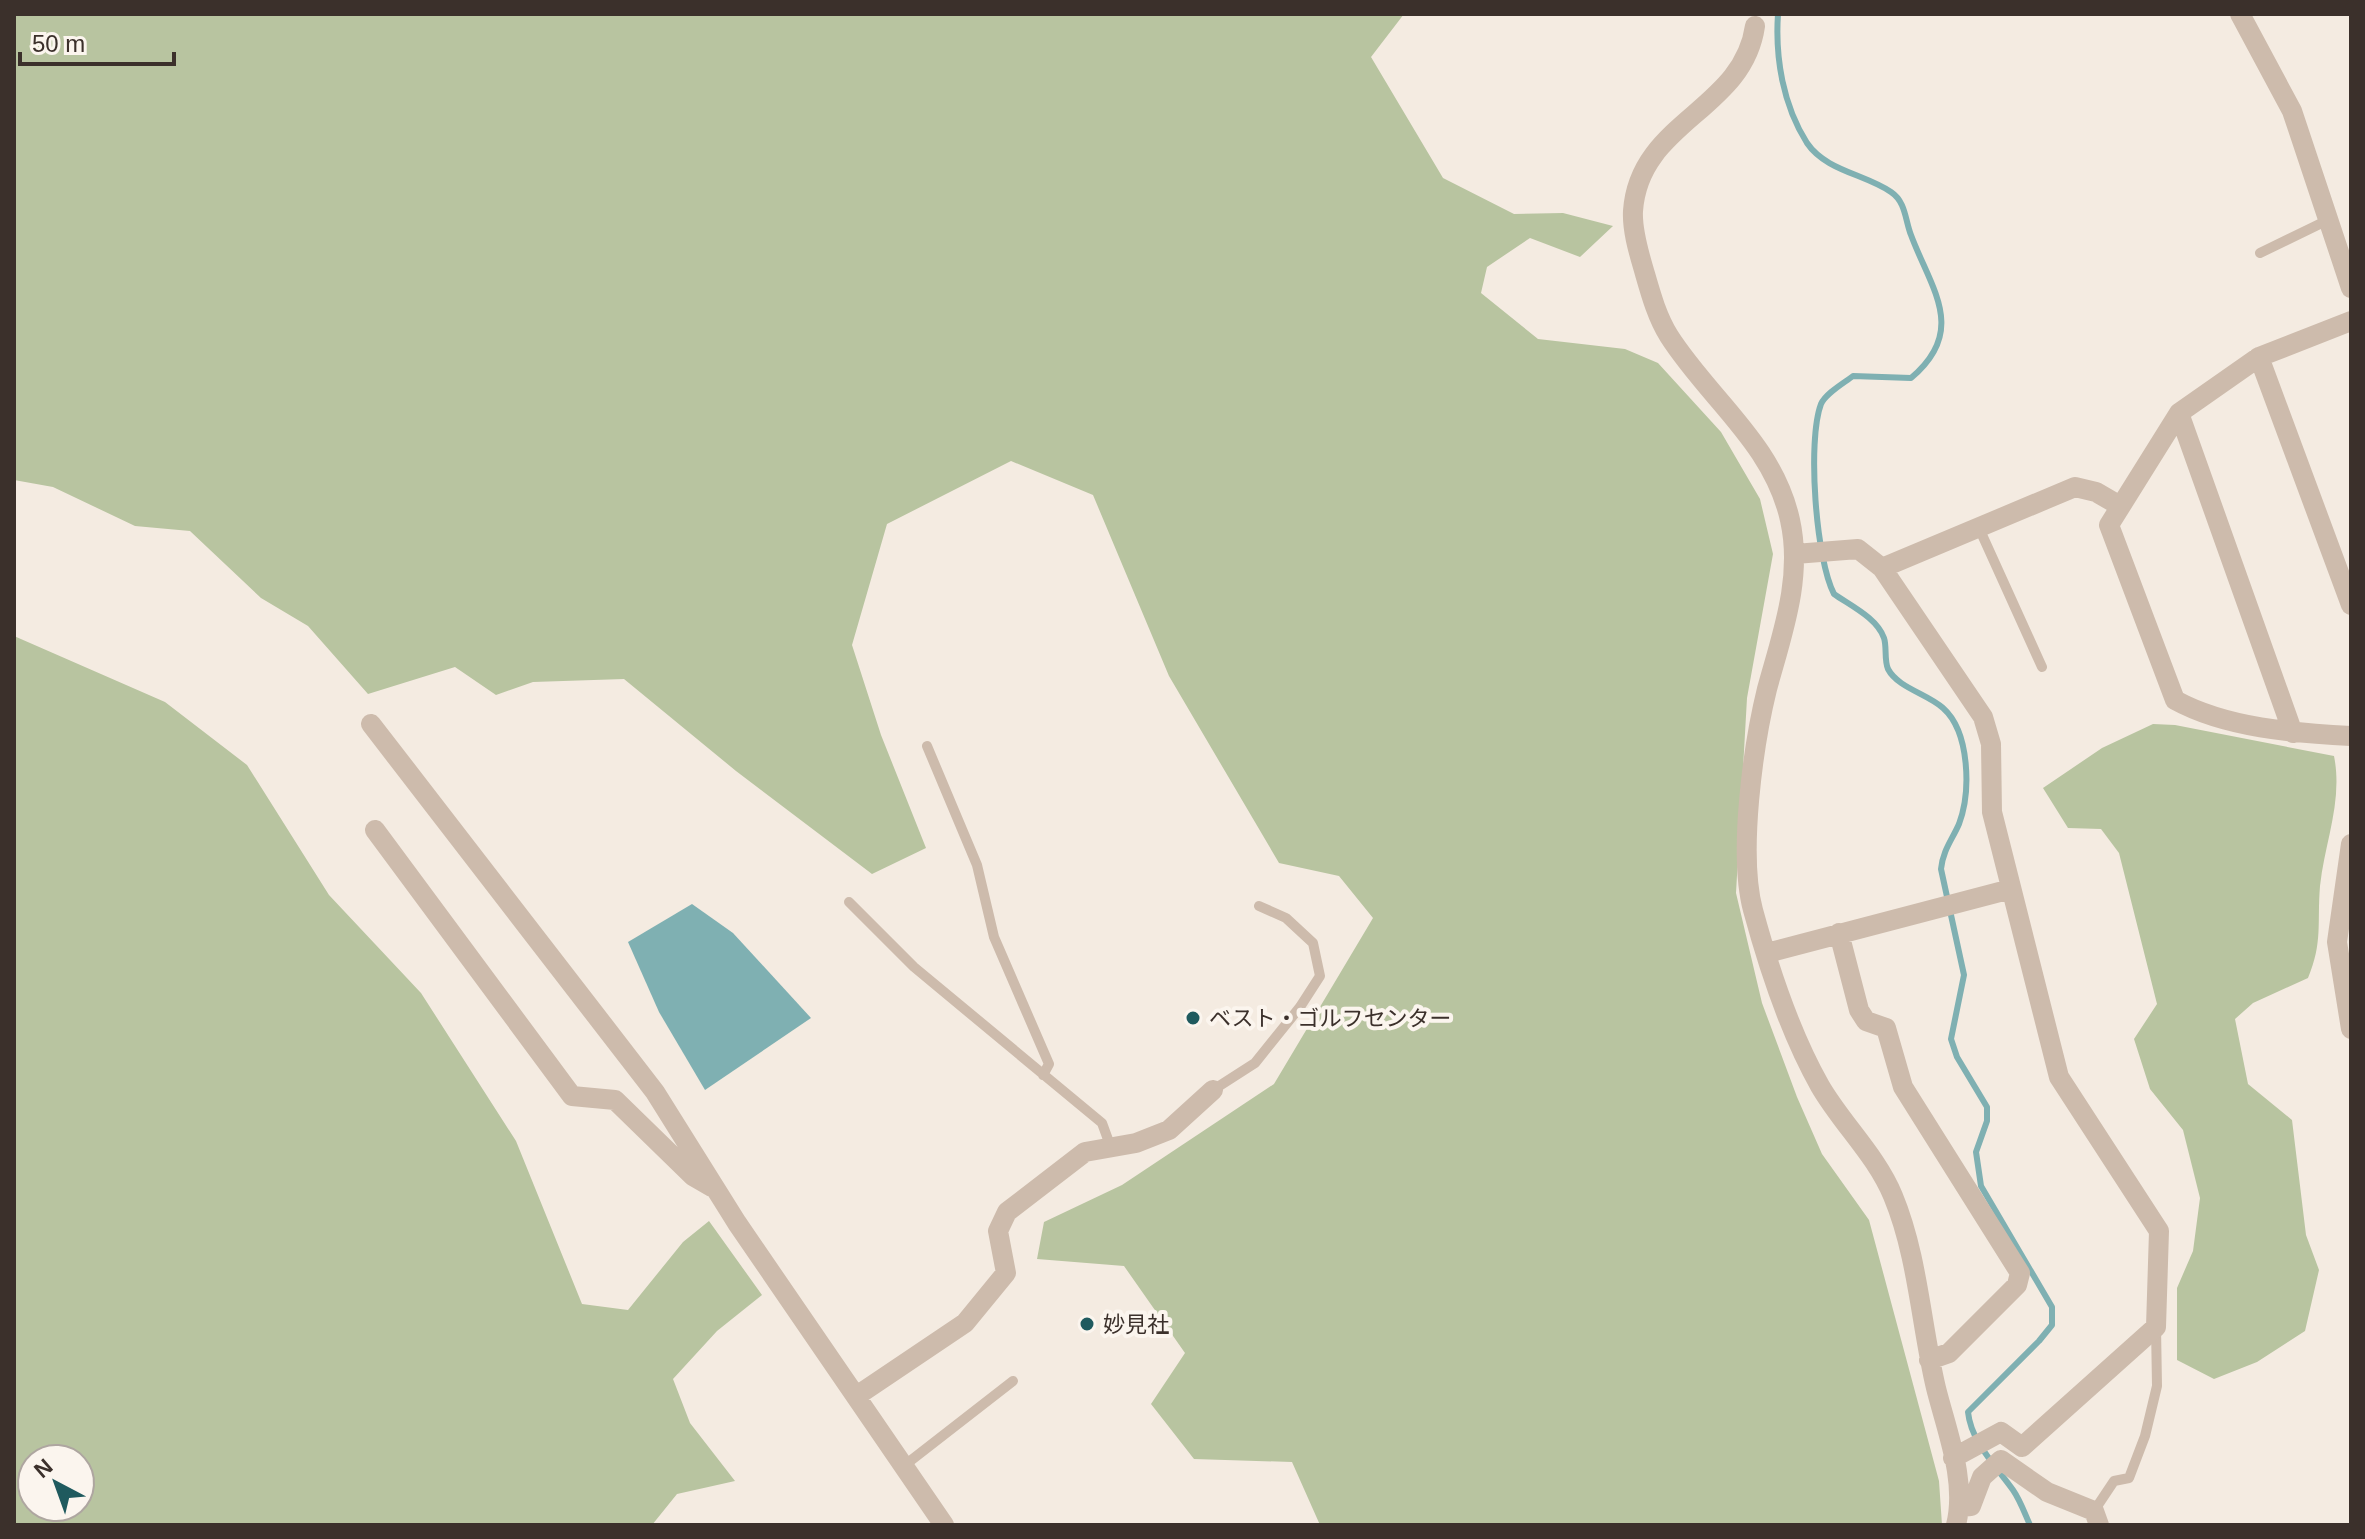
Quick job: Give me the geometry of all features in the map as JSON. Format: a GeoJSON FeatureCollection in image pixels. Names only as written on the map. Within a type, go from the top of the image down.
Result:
{"type":"FeatureCollection","features":[{"type":"Feature","properties":{"kind":"street"},"geometry":{"type":"LineString","coordinates":[[2240,14],[2292,111],[2351,288]]}},
{"type":"Feature","properties":{"kind":"street"},"geometry":{"type":"LineString","coordinates":[[1755,26],[1752,46],[1741,70],[1661,145],[1641,170],[1633,213],[1637,246],[1656,313],[1671,339],[1746,430],[1767,462],[1790,516],[1795,554],[1793,591],[1757,730],[1748,849],[1752,906],[1775,983],[1820,1086],[1892,1192],[1906,1231],[1929,1360],[1953,1458],[1958,1516]]}},
{"type":"Feature","properties":{"kind":"street"},"geometry":{"type":"LineString","coordinates":[[2351,321],[2259,357],[2179,413],[2109,525],[2175,700],[2193,710],[2293,733],[2351,736]]}},
{"type":"Feature","properties":{"kind":"street"},"geometry":{"type":"LineString","coordinates":[[2259,357],[2351,605]]}},
{"type":"Feature","properties":{"kind":"street"},"geometry":{"type":"LineString","coordinates":[[2179,413],[2293,733]]}},
{"type":"Feature","properties":{"kind":"street"},"geometry":{"type":"LineString","coordinates":[[1882,568],[2075,487],[2096,492],[2120,506]]}},
{"type":"Feature","properties":{"kind":"street"},"geometry":{"type":"LineString","coordinates":[[1795,554],[1858,549],[1882,568],[1983,717],[1991,744],[1992,812],[2059,1077],[2159,1231],[2156,1327],[2022,1447],[2001,1432],[1953,1458]]}},
{"type":"Feature","properties":{"kind":"street"},"geometry":{"type":"LineString","coordinates":[[371,724],[655,1092],[716,1189],[944,1525]]}},
{"type":"Feature","properties":{"kind":"street"},"geometry":{"type":"LineString","coordinates":[[375,830],[572,1096],[615,1100],[693,1176],[716,1189]]}},
{"type":"Feature","properties":{"kind":"street"},"geometry":{"type":"LineString","coordinates":[[2350,1017],[2337,942],[2351,844]]}},
{"type":"Feature","properties":{"kind":"street"},"geometry":{"type":"LineString","coordinates":[[1767,953],[2011,889]]}},
{"type":"Feature","properties":{"kind":"street"},"geometry":{"type":"LineString","coordinates":[[1839,933],[1859,1010],[1866,1021],[1886,1028],[1903,1087],[2020,1273],[2017,1285],[1949,1353],[1929,1360]]}},
{"type":"Feature","properties":{"kind":"street"},"geometry":{"type":"LineString","coordinates":[[858,1395],[965,1323],[1006,1273],[998,1231],[1007,1212],[1085,1152],[1110,1145],[1136,1143],[1169,1130],[1213,1090]]}},
{"type":"Feature","properties":{"kind":"street"},"geometry":{"type":"LineString","coordinates":[[1958,1516],[1971,1506],[1982,1477],[2001,1460],[2047,1492],[2097,1518]]}},
{"type":"Feature","properties":{"kind":"lane"},"geometry":{"type":"LineString","coordinates":[[2260,253],[2330,219]]}},
{"type":"Feature","properties":{"kind":"lane"},"geometry":{"type":"LineString","coordinates":[[1979,528],[2042,667]]}},
{"type":"Feature","properties":{"kind":"lane"},"geometry":{"type":"LineString","coordinates":[[927,746],[977,865],[994,937],[1049,1064],[1043,1075]]}},
{"type":"Feature","properties":{"kind":"lane"},"geometry":{"type":"LineString","coordinates":[[849,902],[914,967],[1102,1123],[1110,1145]]}},
{"type":"Feature","properties":{"kind":"lane"},"geometry":{"type":"LineString","coordinates":[[1213,1090],[1255,1063],[1300,1007],[1320,976],[1313,943],[1286,918],[1259,906]]}},
{"type":"Feature","properties":{"kind":"lane"},"geometry":{"type":"LineString","coordinates":[[2097,1518],[2114,1481],[2129,1478],[2145,1436],[2157,1386],[2156,1327]]}},
{"type":"Feature","properties":{"kind":"lane"},"geometry":{"type":"LineString","coordinates":[[905,1465],[1013,1381]]}},
{"type":"Feature","properties":{"kind":"green space"},"geometry":{"type":"Polygon","coordinates":[[[14,14],[1404,14],[1371,57],[1443,178],[1514,214],[1563,213],[1613,226],[1580,257],[1530,238],[1487,267],[1481,293],[1538,339],[1625,349],[1658,363],[1721,432],[1760,499],[1773,554],[1747,698],[1736,893],[1762,1003],[1797,1097],[1822,1154],[1869,1220],[1939,1481],[1942,1525],[1320,1525],[1292,1462],[1194,1459],[1151,1404],[1185,1353],[1124,1266],[1037,1259],[1044,1222],[1122,1185],[1274,1084],[1373,918],[1339,876],[1279,863],[1169,676],[1093,495],[1011,461],[887,524],[852,645],[881,735],[926,848],[872,874],[736,771],[624,679],[533,682],[496,695],[455,667],[368,694],[308,626],[261,598],[190,531],[135,526],[53,487],[14,480],[14,14]]]}},
{"type":"Feature","properties":{"kind":"green space"},"geometry":{"type":"Polygon","coordinates":[[[14,636],[165,702],[247,765],[329,895],[421,993],[516,1141],[582,1304],[628,1310],[683,1242],[709,1221],[762,1295],[717,1331],[673,1379],[690,1423],[735,1481],[677,1494],[652,1525],[14,1525],[14,636]]]}},
{"type":"Feature","properties":{"kind":"green space"},"geometry":{"type":"Polygon","coordinates":[[[2153,724],[2175,725],[2334,756],[2336,773],[2335,805],[2320,886],[2318,943],[2308,978],[2253,1003],[2235,1019],[2248,1084],[2292,1120],[2306,1235],[2319,1270],[2305,1331],[2257,1362],[2214,1379],[2177,1360],[2177,1288],[2193,1251],[2200,1198],[2183,1130],[2150,1089],[2134,1039],[2157,1004],[2119,853],[2101,829],[2068,828],[2043,788],[2102,748],[2153,724]]]}},
{"type":"Feature","properties":{"kind":"water"},"geometry":{"type":"Polygon","coordinates":[[[692,904],[733,933],[811,1018],[705,1090],[659,1012],[628,942],[692,904]]]}},
{"type":"Feature","properties":{"kind":"waterway"},"geometry":{"type":"LineString","coordinates":[[1778,14],[1782,81],[1792,113],[1807,143],[1824,160],[1896,196],[1940,309],[1938,343],[1928,360],[1911,378],[1853,376],[1823,400],[1815,445],[1818,529],[1834,594],[1876,624],[1884,638],[1888,669],[1906,686],[1943,708],[1959,732],[1963,747],[1966,763],[1963,811],[1941,869],[1964,975],[1951,1039],[1957,1057],[1987,1107],[1987,1121],[1976,1152],[1981,1186],[2052,1307],[2052,1325],[1968,1412],[1979,1444],[2016,1494],[2030,1525]]}},
{"type":"Feature","properties":{"kind":"place","name":"ベスト・ゴルフセンター"},"geometry":{"type":"Point","coordinates":[1193,1018]}},
{"type":"Feature","properties":{"kind":"place","name":"妙見社"},"geometry":{"type":"Point","coordinates":[1087,1324]}}]}
